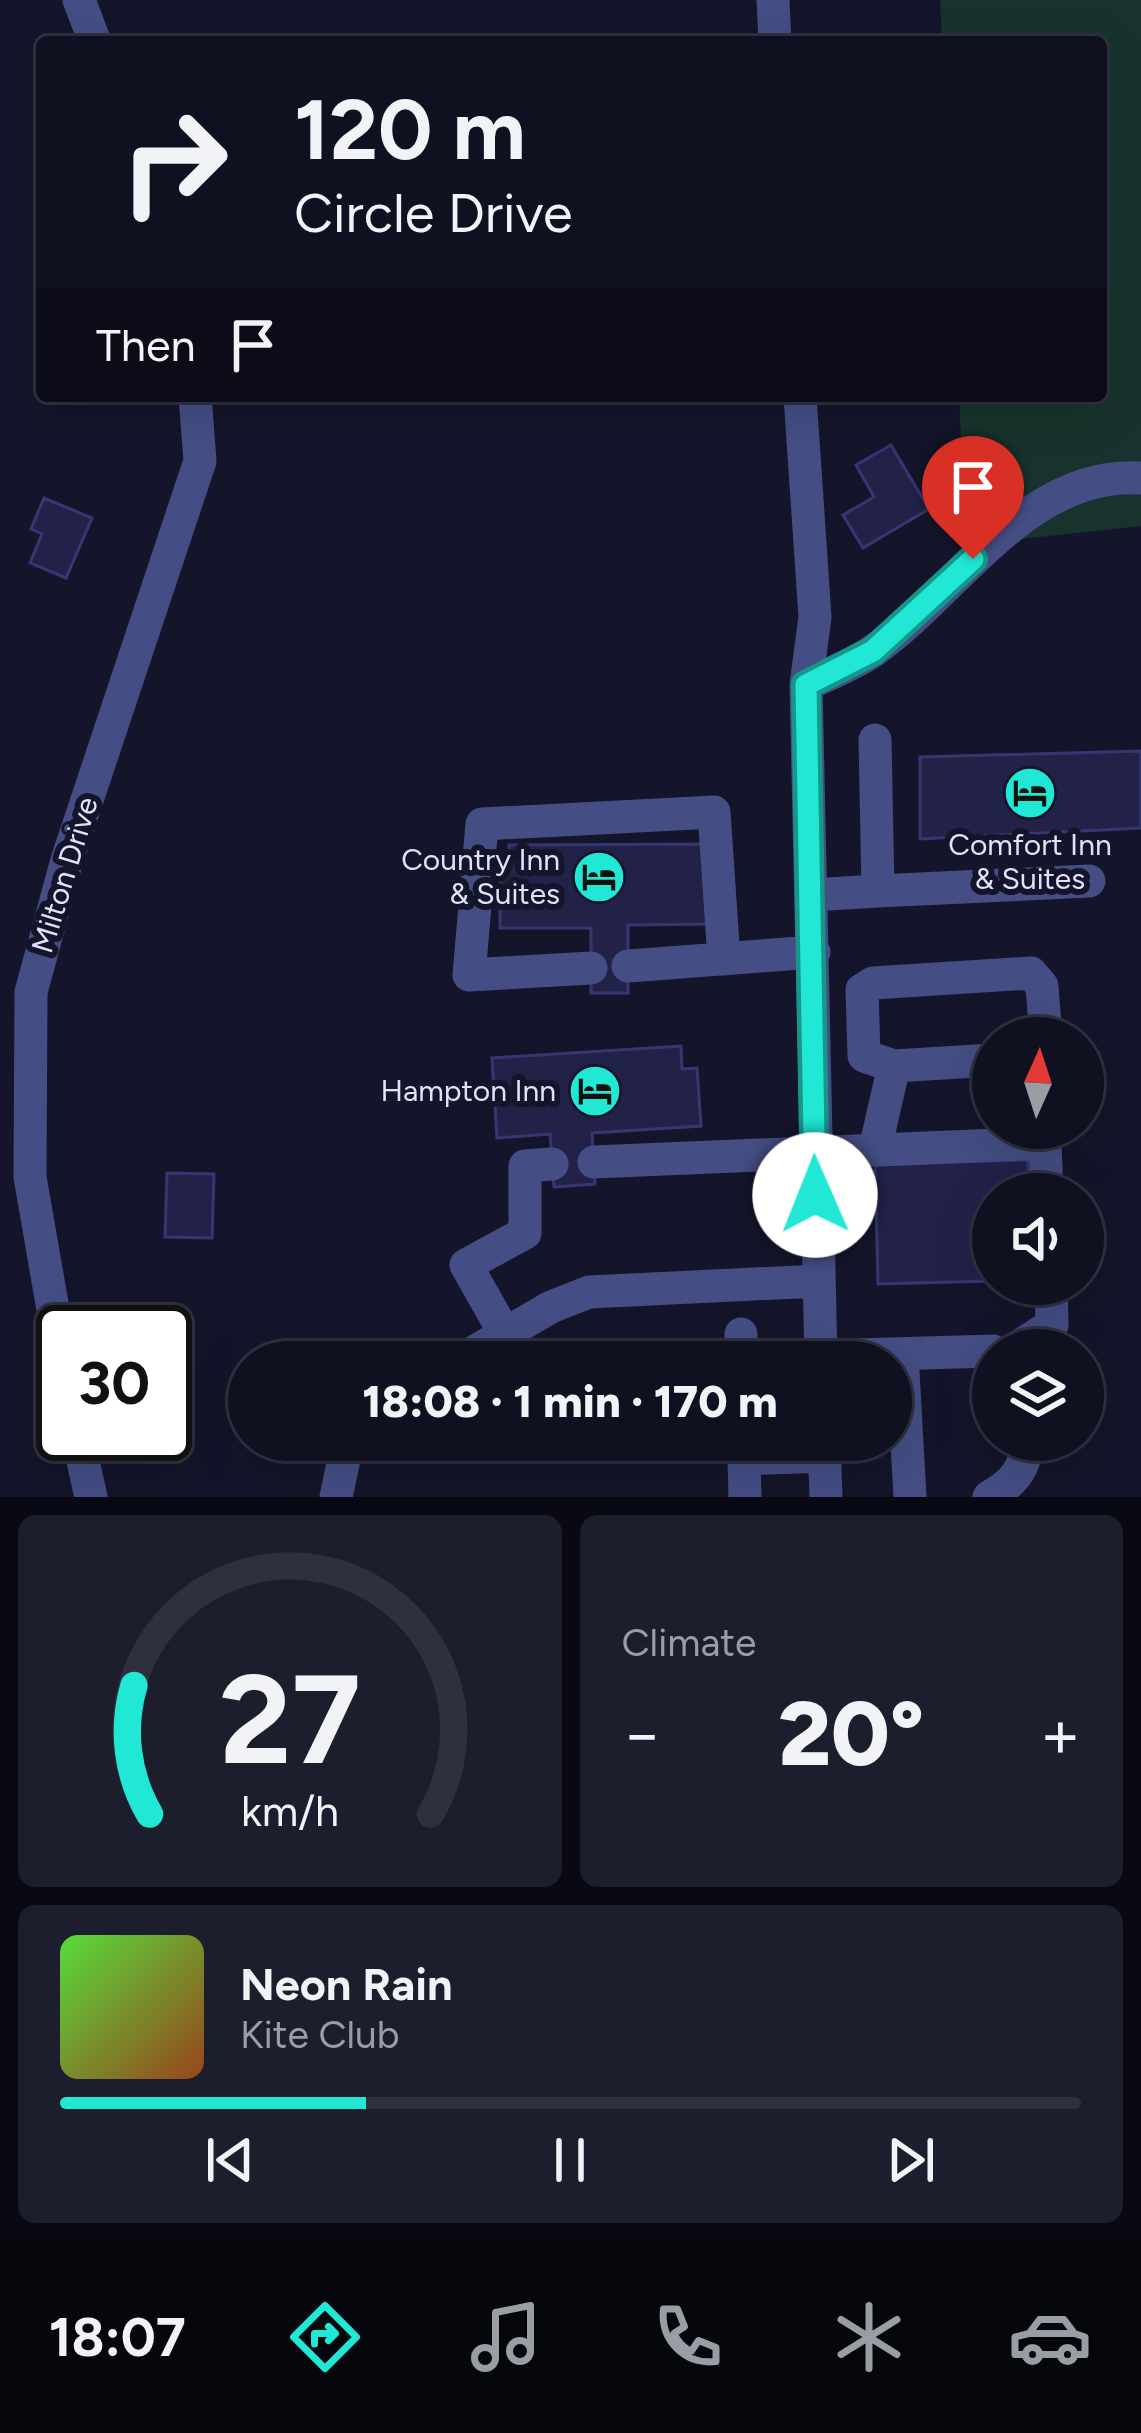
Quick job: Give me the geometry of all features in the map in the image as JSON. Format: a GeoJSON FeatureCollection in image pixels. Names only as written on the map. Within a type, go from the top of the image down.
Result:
{"type":"FeatureCollection","features":[{"type":"Feature","properties":{"kind":"street"},"geometry":{"type":"LineString","coordinates":[[79,0],[93,36]]}},
{"type":"Feature","properties":{"kind":"street"},"geometry":{"type":"LineString","coordinates":[[772,0],[775,36]]}},
{"type":"Feature","properties":{"kind":"street","name":"Milton Drive"},"geometry":{"type":"LineString","coordinates":[[52,1305],[29,1177],[31,992],[67,860],[200,460],[195,402]]}},
{"type":"Feature","properties":{"kind":"street"},"geometry":{"type":"LineString","coordinates":[[800,402],[815,617],[806,685],[820,1341]]}},
{"type":"Feature","properties":{"kind":"street"},"geometry":{"type":"LineString","coordinates":[[806,685],[873,651],[973,559],[1047,501],[1116,476],[1141,478]]}},
{"type":"Feature","properties":{"kind":"street"},"geometry":{"type":"LineString","coordinates":[[875,740],[878,891]]}},
{"type":"Feature","properties":{"kind":"street"},"geometry":{"type":"LineString","coordinates":[[591,968],[469,975],[482,824],[713,812],[724,959]]}},
{"type":"Feature","properties":{"kind":"street"},"geometry":{"type":"LineString","coordinates":[[812,895],[1089,881]]}},
{"type":"Feature","properties":{"kind":"street"},"geometry":{"type":"LineString","coordinates":[[628,966],[814,952]]}},
{"type":"Feature","properties":{"kind":"street"},"geometry":{"type":"LineString","coordinates":[[972,1061],[894,1066],[864,1056],[862,990],[873,983],[1031,973],[1042,986],[1044,1017]]}},
{"type":"Feature","properties":{"kind":"street"},"geometry":{"type":"LineString","coordinates":[[875,1149],[894,1066]]}},
{"type":"Feature","properties":{"kind":"street"},"geometry":{"type":"LineString","coordinates":[[594,1162],[972,1142]]}},
{"type":"Feature","properties":{"kind":"street"},"geometry":{"type":"LineString","coordinates":[[505,1334],[466,1265],[525,1233],[525,1166],[552,1164]]}},
{"type":"Feature","properties":{"kind":"street"},"geometry":{"type":"LineString","coordinates":[[493,1341],[589,1292],[818,1281]]}},
{"type":"Feature","properties":{"kind":"street"},"geometry":{"type":"LineString","coordinates":[[912,1354],[972,1352]]}},
{"type":"Feature","properties":{"kind":"street"},"geometry":{"type":"LineString","coordinates":[[83,1461],[91,1497]]}},
{"type":"Feature","properties":{"kind":"street"},"geometry":{"type":"LineString","coordinates":[[336,1497],[343,1461]]}},
{"type":"Feature","properties":{"kind":"street"},"geometry":{"type":"LineString","coordinates":[[744,1461],[745,1497]]}},
{"type":"Feature","properties":{"kind":"street"},"geometry":{"type":"LineString","coordinates":[[825,1461],[826,1497]]}},
{"type":"Feature","properties":{"kind":"street"},"geometry":{"type":"LineString","coordinates":[[908,1461],[910,1497]]}},
{"type":"Feature","properties":{"kind":"street"},"geometry":{"type":"LineString","coordinates":[[989,1497],[1012,1484],[1023,1461]]}},
{"type":"Feature","properties":{"kind":"green space"},"geometry":{"type":"Polygon","coordinates":[[[940,0],[1141,0],[1141,526],[966,545],[959,402],[1107,402],[1107,36],[942,36],[940,0]]]}},
{"type":"Feature","properties":{"kind":"building"},"geometry":{"type":"Polygon","coordinates":[[[891,445],[929,509],[863,548],[843,515],[874,497],[856,465],[891,445]]]}},
{"type":"Feature","properties":{"kind":"building"},"geometry":{"type":"Polygon","coordinates":[[[44,498],[92,518],[66,578],[30,563],[42,534],[31,529],[44,498]]]}},
{"type":"Feature","properties":{"kind":"building","name":"Comfort Inn & Suites"},"geometry":{"type":"Polygon","coordinates":[[[1141,751],[1141,828],[920,839],[920,757],[1141,751]]]}},
{"type":"Feature","properties":{"kind":"building"},"geometry":{"type":"Polygon","coordinates":[[[707,844],[716,924],[628,925],[628,993],[591,993],[591,928],[500,928],[500,863],[509,863],[509,845],[707,844]]]}},
{"type":"Feature","properties":{"kind":"building"},"geometry":{"type":"Polygon","coordinates":[[[681,1046],[682,1069],[697,1068],[701,1126],[592,1133],[595,1184],[554,1187],[550,1134],[497,1138],[492,1058],[681,1046]]]}},
{"type":"Feature","properties":{"kind":"building"},"geometry":{"type":"Polygon","coordinates":[[[1028,1160],[1028,1173],[972,1173],[972,1282],[878,1284],[875,1164],[1028,1160]]]}},
{"type":"Feature","properties":{"kind":"building"},"geometry":{"type":"Polygon","coordinates":[[[167,1173],[214,1174],[212,1238],[165,1237],[167,1173]]]}},
{"type":"Feature","properties":{"kind":"building"},"geometry":{"type":"Polygon","coordinates":[[[594,1340],[708,1340],[708,1341],[594,1340]]]}},
{"type":"Feature","properties":{"kind":"place","name":"Comfort Inn & Suites"},"geometry":{"type":"Point","coordinates":[1030,793]}},
{"type":"Feature","properties":{"kind":"place","name":"Country Inn & Suites"},"geometry":{"type":"Point","coordinates":[599,877]}},
{"type":"Feature","properties":{"kind":"place","name":"Hampton Inn"},"geometry":{"type":"Point","coordinates":[595,1091]}},
{"type":"Feature","properties":{"kind":"route"},"geometry":{"type":"LineString","coordinates":[[815,1195],[806,685],[873,651],[973,559]]}}]}
